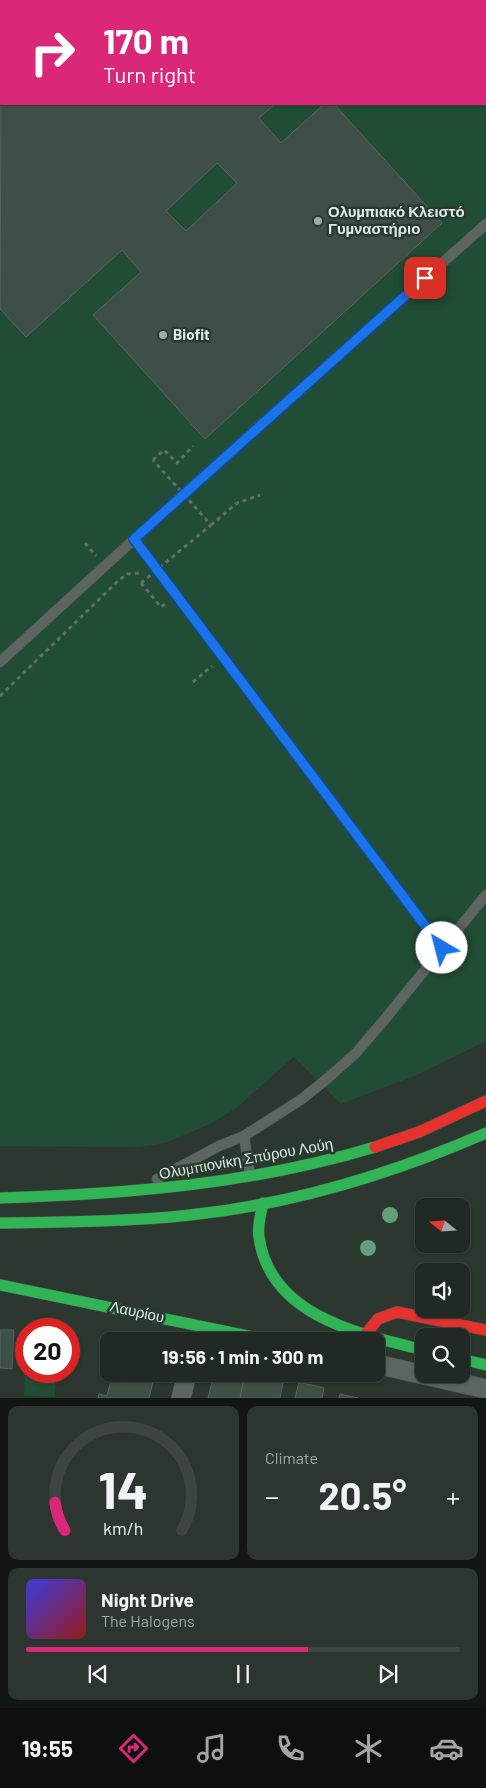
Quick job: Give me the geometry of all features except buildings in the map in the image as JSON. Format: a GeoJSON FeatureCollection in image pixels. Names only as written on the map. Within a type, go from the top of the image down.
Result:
{"type":"FeatureCollection","features":[{"type":"Feature","properties":{"kind":"main road","name":"Ολυμπιονίκη Σπύρου Λούη"},"geometry":{"type":"LineString","coordinates":[[0,1198],[116,1193],[169,1188],[320,1163],[373,1148],[428,1128],[486,1101]]}},
{"type":"Feature","properties":{"kind":"main road"},"geometry":{"type":"LineString","coordinates":[[0,1223],[149,1219],[263,1203],[373,1175],[437,1153],[486,1133]]}},
{"type":"Feature","properties":{"kind":"main road"},"geometry":{"type":"LineString","coordinates":[[263,1203],[259,1236],[263,1256],[272,1274],[287,1292],[312,1314],[354,1332]]}},
{"type":"Feature","properties":{"kind":"main road","name":"Λαυρίου"},"geometry":{"type":"LineString","coordinates":[[0,1285],[193,1332]]}},
{"type":"Feature","properties":{"kind":"main road"},"geometry":{"type":"LineString","coordinates":[[367,1332],[370,1324],[387,1313],[397,1312],[486,1330]]}},
{"type":"Feature","properties":{"kind":"main road"},"geometry":{"type":"LineString","coordinates":[[385,1341],[415,1348]]}},
{"type":"Feature","properties":{"kind":"main road"},"geometry":{"type":"LineString","coordinates":[[470,1361],[486,1365]]}},
{"type":"Feature","properties":{"kind":"street"},"geometry":{"type":"LineString","coordinates":[[385,1366],[486,1389]]}},
{"type":"Feature","properties":{"kind":"street"},"geometry":{"type":"LineString","coordinates":[[181,1398],[185,1382]]}},
{"type":"Feature","properties":{"kind":"lane"},"geometry":{"type":"LineString","coordinates":[[0,662],[134,539],[486,224]]}},
{"type":"Feature","properties":{"kind":"lane"},"geometry":{"type":"LineString","coordinates":[[134,539],[442,948]]}},
{"type":"Feature","properties":{"kind":"lane"},"geometry":{"type":"LineString","coordinates":[[116,1193],[165,1176],[219,1146],[244,1136],[302,1100],[356,1053],[486,895]]}},
{"type":"Feature","properties":{"kind":"lane"},"geometry":{"type":"LineString","coordinates":[[244,1136],[250,1175]]}},
{"type":"Feature","properties":{"kind":"path"},"geometry":{"type":"LineString","coordinates":[[193,446],[177,463],[164,450],[153,460],[211,525]]}},
{"type":"Feature","properties":{"kind":"path"},"geometry":{"type":"LineString","coordinates":[[161,608],[141,583],[237,502],[260,495]]}},
{"type":"Feature","properties":{"kind":"path"},"geometry":{"type":"LineString","coordinates":[[0,696],[122,577],[127,574],[140,573],[155,581]]}},
{"type":"Feature","properties":{"kind":"green space"},"geometry":{"type":"Polygon","coordinates":[[[0,105],[486,105],[486,1041],[417,1075],[341,1104],[294,1057],[235,1109],[210,1124],[165,1143],[140,1147],[0,1146],[0,105]]]}},
{"type":"Feature","properties":{"kind":"green space"},"geometry":{"type":"Polygon","coordinates":[[[24,1383],[56,1383],[55,1397],[24,1396],[24,1383]]]}},
{"type":"Feature","properties":{"kind":"traffic: fast"},"geometry":{"type":"LineString","coordinates":[[0,1223],[143,1219],[190,1215],[266,1203],[304,1195],[378,1174],[415,1162],[486,1133]]}},
{"type":"Feature","properties":{"kind":"traffic: fast"},"geometry":{"type":"LineString","coordinates":[[0,1198],[95,1194],[189,1185],[283,1170],[375,1147]]}},
{"type":"Feature","properties":{"kind":"traffic: fast"},"geometry":{"type":"LineString","coordinates":[[263,1203],[259,1237],[267,1264],[280,1286],[299,1303],[321,1317],[372,1337],[415,1348]]}},
{"type":"Feature","properties":{"kind":"traffic: fast"},"geometry":{"type":"LineString","coordinates":[[0,1285],[229,1332]]}},
{"type":"Feature","properties":{"kind":"traffic: fast"},"geometry":{"type":"LineString","coordinates":[[470,1361],[486,1365]]}},
{"type":"Feature","properties":{"kind":"traffic: jam"},"geometry":{"type":"LineString","coordinates":[[375,1147],[419,1132],[486,1101]]}},
{"type":"Feature","properties":{"kind":"traffic: jam"},"geometry":{"type":"LineString","coordinates":[[367,1332],[378,1319],[397,1312],[486,1330]]}},
{"type":"Feature","properties":{"kind":"place","name":"Ολυμπιακό Κλειστό Γυμναστήριο"},"geometry":{"type":"Point","coordinates":[318,221]}},
{"type":"Feature","properties":{"kind":"place","name":"Biofit"},"geometry":{"type":"Point","coordinates":[163,335]}},
{"type":"Feature","properties":{"kind":"route"},"geometry":{"type":"LineString","coordinates":[[425,278],[134,539],[442,948]]}}]}
